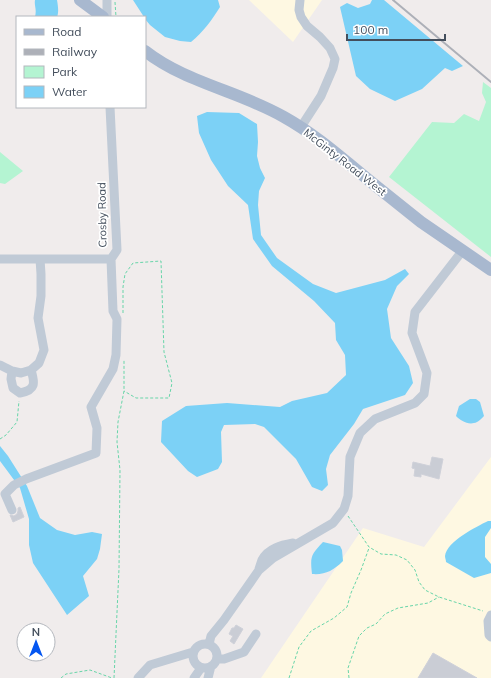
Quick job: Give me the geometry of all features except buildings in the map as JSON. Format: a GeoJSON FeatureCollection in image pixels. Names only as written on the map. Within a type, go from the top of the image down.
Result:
{"type":"FeatureCollection","features":[{"type":"Feature","properties":{"kind":"main road"},"geometry":{"type":"LineString","coordinates":[[80,0],[101,16]]}},
{"type":"Feature","properties":{"kind":"main road","name":"McGinty Road West"},"geometry":{"type":"LineString","coordinates":[[146,52],[186,76],[259,104],[284,116],[330,148],[420,221],[491,270]]}},
{"type":"Feature","properties":{"kind":"street"},"geometry":{"type":"LineString","coordinates":[[107,0],[107,16]]}},
{"type":"Feature","properties":{"kind":"street"},"geometry":{"type":"LineString","coordinates":[[300,0],[298,10],[301,17],[307,26],[330,48],[335,59],[321,96],[301,127]]}},
{"type":"Feature","properties":{"kind":"street","name":"Crosby Road"},"geometry":{"type":"LineString","coordinates":[[0,259],[111,259],[117,250],[110,108]]}},
{"type":"Feature","properties":{"kind":"street"},"geometry":{"type":"LineString","coordinates":[[209,644],[211,636],[259,570],[273,558],[333,523],[344,509],[348,496],[350,457],[360,433],[375,419],[415,403],[424,394],[427,373],[412,333],[415,312],[463,250]]}},
{"type":"Feature","properties":{"kind":"street"},"geometry":{"type":"LineString","coordinates":[[0,365],[12,371],[22,373],[31,370],[39,363],[44,350],[38,318],[41,296],[40,259]]}},
{"type":"Feature","properties":{"kind":"street"},"geometry":{"type":"LineString","coordinates":[[12,510],[5,494],[14,486],[26,478],[96,453],[97,428],[91,407],[113,369],[116,355],[117,319],[113,311],[111,259]]}},
{"type":"Feature","properties":{"kind":"street"},"geometry":{"type":"LineString","coordinates":[[12,371],[11,379],[13,388],[20,393],[28,391],[33,386],[34,379],[31,370]]}},
{"type":"Feature","properties":{"kind":"street"},"geometry":{"type":"LineString","coordinates":[[489,614],[489,635],[491,637]]}},
{"type":"Feature","properties":{"kind":"street"},"geometry":{"type":"LineString","coordinates":[[217,658],[224,659],[244,652],[256,634]]}},
{"type":"Feature","properties":{"kind":"street"},"geometry":{"type":"LineString","coordinates":[[194,678],[207,671],[217,658],[215,650],[209,644],[199,645],[193,652],[192,657],[197,665],[207,671]]}},
{"type":"Feature","properties":{"kind":"street"},"geometry":{"type":"LineString","coordinates":[[138,678],[150,665],[193,652]]}},
{"type":"Feature","properties":{"kind":"path"},"geometry":{"type":"LineString","coordinates":[[115,0],[116,16]]}},
{"type":"Feature","properties":{"kind":"path"},"geometry":{"type":"LineString","coordinates":[[123,319],[123,287],[125,274],[133,263],[161,261],[164,352],[172,383],[169,398],[136,398],[124,391]]}},
{"type":"Feature","properties":{"kind":"path"},"geometry":{"type":"LineString","coordinates":[[61,678],[66,674],[90,670],[113,678],[119,569],[120,470],[118,422],[124,391],[124,359]]}},
{"type":"Feature","properties":{"kind":"path"},"geometry":{"type":"LineString","coordinates":[[0,440],[17,422],[20,393]]}},
{"type":"Feature","properties":{"kind":"path"},"geometry":{"type":"LineString","coordinates":[[344,509],[369,547],[381,554],[396,555],[407,560],[415,570],[419,582],[425,590],[439,597],[489,614]]}},
{"type":"Feature","properties":{"kind":"path"},"geometry":{"type":"LineString","coordinates":[[289,678],[299,647],[310,631],[334,618],[347,607],[369,547]]}},
{"type":"Feature","properties":{"kind":"path"},"geometry":{"type":"LineString","coordinates":[[349,678],[348,668],[359,636],[367,628],[376,624],[385,614],[398,608],[428,603],[439,597]]}},
{"type":"Feature","properties":{"kind":"shaded area"},"geometry":{"type":"Polygon","coordinates":[[[249,0],[322,0],[293,42],[249,0]]]}},
{"type":"Feature","properties":{"kind":"shaded area"},"geometry":{"type":"Polygon","coordinates":[[[491,457],[491,678],[261,678],[363,528],[424,547],[491,457]]]}},
{"type":"Feature","properties":{"kind":"green space"},"geometry":{"type":"Polygon","coordinates":[[[483,82],[491,88],[491,257],[389,177],[432,122],[454,123],[464,114],[479,121],[486,102],[482,93],[483,82]]]}},
{"type":"Feature","properties":{"kind":"green space"},"geometry":{"type":"Polygon","coordinates":[[[0,152],[23,171],[5,184],[0,183],[0,152]]]}},
{"type":"Feature","properties":{"kind":"water"},"geometry":{"type":"Polygon","coordinates":[[[35,0],[57,0],[57,16],[35,16],[35,0]]]}},
{"type":"Feature","properties":{"kind":"water"},"geometry":{"type":"Polygon","coordinates":[[[133,0],[218,0],[220,7],[207,26],[191,42],[165,37],[150,25],[146,20],[146,16],[143,16],[133,0]]]}},
{"type":"Feature","properties":{"kind":"water"},"geometry":{"type":"Polygon","coordinates":[[[372,0],[384,0],[463,66],[452,71],[445,68],[422,89],[395,101],[370,89],[356,76],[340,7],[347,3],[358,8],[370,4],[372,0]]]}},
{"type":"Feature","properties":{"kind":"water"},"geometry":{"type":"Polygon","coordinates":[[[207,112],[239,113],[257,124],[257,156],[260,168],[265,178],[259,191],[258,205],[261,235],[277,258],[313,284],[336,293],[385,280],[405,269],[409,274],[397,286],[387,309],[391,338],[409,366],[413,383],[405,395],[363,409],[354,424],[330,455],[326,469],[328,485],[322,491],[312,487],[296,459],[264,427],[255,424],[224,425],[221,432],[222,462],[218,469],[197,477],[188,471],[161,442],[162,421],[186,406],[227,403],[280,407],[292,401],[327,393],[346,375],[345,355],[336,340],[335,323],[314,301],[272,266],[253,239],[248,205],[228,186],[211,160],[199,133],[197,116],[207,112]]]}},
{"type":"Feature","properties":{"kind":"water"},"geometry":{"type":"Polygon","coordinates":[[[470,399],[476,399],[480,402],[484,416],[474,423],[468,423],[456,416],[459,406],[470,399]]]}},
{"type":"Feature","properties":{"kind":"water"},"geometry":{"type":"Polygon","coordinates":[[[0,446],[27,486],[40,518],[57,530],[75,535],[92,532],[102,534],[97,559],[83,576],[89,596],[67,615],[33,563],[29,545],[29,519],[20,488],[0,461],[0,446]]]}},
{"type":"Feature","properties":{"kind":"water"},"geometry":{"type":"Polygon","coordinates":[[[488,521],[491,521],[491,528],[485,537],[485,557],[491,564],[491,573],[474,578],[446,562],[445,556],[447,550],[456,540],[488,521]]]}},
{"type":"Feature","properties":{"kind":"water"},"geometry":{"type":"Polygon","coordinates":[[[323,542],[340,546],[343,561],[329,572],[312,574],[312,556],[323,542]]]}},
{"type":"Feature","properties":{"kind":"railway"},"geometry":{"type":"LineString","coordinates":[[393,0],[491,82]]}}]}
